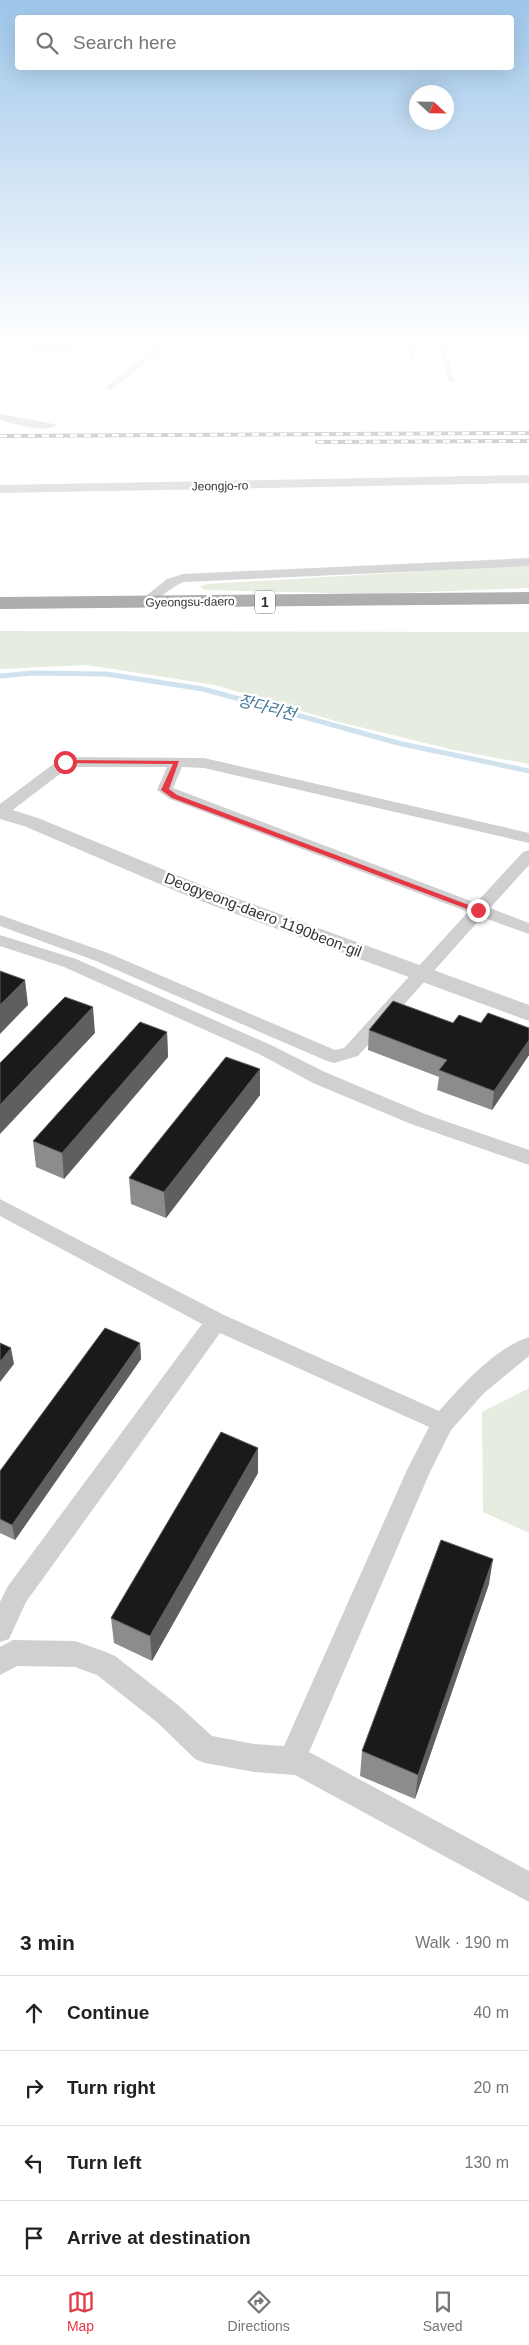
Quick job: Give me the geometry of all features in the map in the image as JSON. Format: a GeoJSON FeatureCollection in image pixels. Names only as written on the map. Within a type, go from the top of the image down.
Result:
{"type":"FeatureCollection","features":[{"type":"Feature","properties":{"kind":"main road","name":"Gyeongsu-daero"},"geometry":{"type":"LineString","coordinates":[[0,603],[529,598]]}},
{"type":"Feature","properties":{"kind":"main road","name":"Gyeongsu-daero"},"geometry":{"type":"LineString","coordinates":[[0,618],[529,616]]}},
{"type":"Feature","properties":{"kind":"street","name":"Jeongjo-ro"},"geometry":{"type":"LineString","coordinates":[[0,489],[529,479]]}},
{"type":"Feature","properties":{"kind":"street"},"geometry":{"type":"LineString","coordinates":[[143,603],[171,582],[183,578],[529,562]]}},
{"type":"Feature","properties":{"kind":"street"},"geometry":{"type":"LineString","coordinates":[[0,812],[65,762],[204,762],[529,838]]}},
{"type":"Feature","properties":{"kind":"street"},"geometry":{"type":"LineString","coordinates":[[177,762],[165,790],[175,796],[529,929]]}},
{"type":"Feature","properties":{"kind":"street","name":"Deogyeong-daero 1190beon-gil"},"geometry":{"type":"LineString","coordinates":[[0,812],[31,822],[198,892],[529,1013]]}},
{"type":"Feature","properties":{"kind":"street"},"geometry":{"type":"LineString","coordinates":[[0,920],[102,957],[334,1057],[351,1052],[420,973],[529,855]]}},
{"type":"Feature","properties":{"kind":"street"},"geometry":{"type":"LineString","coordinates":[[0,940],[70,963],[266,1050],[320,1078],[418,1119],[529,1158]]}},
{"type":"Feature","properties":{"kind":"street"},"geometry":{"type":"LineString","coordinates":[[0,1207],[216,1321],[444,1423]]}},
{"type":"Feature","properties":{"kind":"street"},"geometry":{"type":"LineString","coordinates":[[0,1630],[17,1594],[216,1321]]}},
{"type":"Feature","properties":{"kind":"street"},"geometry":{"type":"LineString","coordinates":[[292,1760],[419,1470],[444,1423],[476,1386],[522,1349],[529,1346]]}},
{"type":"Feature","properties":{"kind":"street"},"geometry":{"type":"LineString","coordinates":[[0,1662],[13,1653],[75,1654],[106,1665],[168,1714],[205,1749],[254,1758],[298,1761],[529,1888]]}},
{"type":"Feature","properties":{"kind":"shaded area"},"geometry":{"type":"Polygon","coordinates":[[[529,565],[529,588],[368,594],[204,590],[200,586],[207,584],[529,565]]]}},
{"type":"Feature","properties":{"kind":"shaded area"},"geometry":{"type":"Polygon","coordinates":[[[0,631],[529,632],[529,764],[454,750],[335,721],[215,685],[87,665],[0,669],[0,631]]]}},
{"type":"Feature","properties":{"kind":"shaded area"},"geometry":{"type":"Polygon","coordinates":[[[529,1388],[529,1533],[483,1512],[482,1412],[529,1388]]]}},
{"type":"Feature","properties":{"kind":"building"},"geometry":{"type":"Polygon","coordinates":[[[0,971],[25,980],[0,1005],[0,971]]]}},
{"type":"Feature","properties":{"kind":"building"},"geometry":{"type":"Polygon","coordinates":[[[65,997],[93,1007],[0,1105],[0,1063],[65,997]]]}},
{"type":"Feature","properties":{"kind":"building"},"geometry":{"type":"Polygon","coordinates":[[[393,1001],[453,1023],[459,1015],[481,1023],[488,1013],[529,1028],[529,1040],[494,1091],[439,1070],[447,1060],[369,1030],[393,1001]]]}},
{"type":"Feature","properties":{"kind":"building"},"geometry":{"type":"Polygon","coordinates":[[[140,1022],[167,1032],[62,1153],[33,1141],[140,1022]]]}},
{"type":"Feature","properties":{"kind":"building"},"geometry":{"type":"Polygon","coordinates":[[[226,1057],[260,1069],[164,1192],[129,1178],[226,1057]]]}},
{"type":"Feature","properties":{"kind":"building"},"geometry":{"type":"Polygon","coordinates":[[[105,1328],[140,1343],[12,1525],[0,1519],[0,1471],[105,1328]]]}},
{"type":"Feature","properties":{"kind":"building"},"geometry":{"type":"Polygon","coordinates":[[[0,1343],[11,1348],[0,1362],[0,1343]]]}},
{"type":"Feature","properties":{"kind":"building"},"geometry":{"type":"Polygon","coordinates":[[[221,1432],[258,1448],[150,1636],[111,1618],[221,1432]]]}},
{"type":"Feature","properties":{"kind":"building"},"geometry":{"type":"Polygon","coordinates":[[[441,1540],[493,1559],[418,1775],[362,1751],[441,1540]]]}},
{"type":"Feature","properties":{"kind":"waterway","name":"장다리천"},"geometry":{"type":"LineString","coordinates":[[0,676],[33,673],[106,674],[203,689],[398,743],[529,771]]}},
{"type":"Feature","properties":{"kind":"railway"},"geometry":{"type":"LineString","coordinates":[[0,436],[505,433]]}},
{"type":"Feature","properties":{"kind":"railway"},"geometry":{"type":"LineString","coordinates":[[317,442],[529,441]]}},
{"type":"Feature","properties":{"kind":"route"},"geometry":{"type":"LineString","coordinates":[[65,762],[177,762],[165,790],[175,796],[478,910]]}}]}
